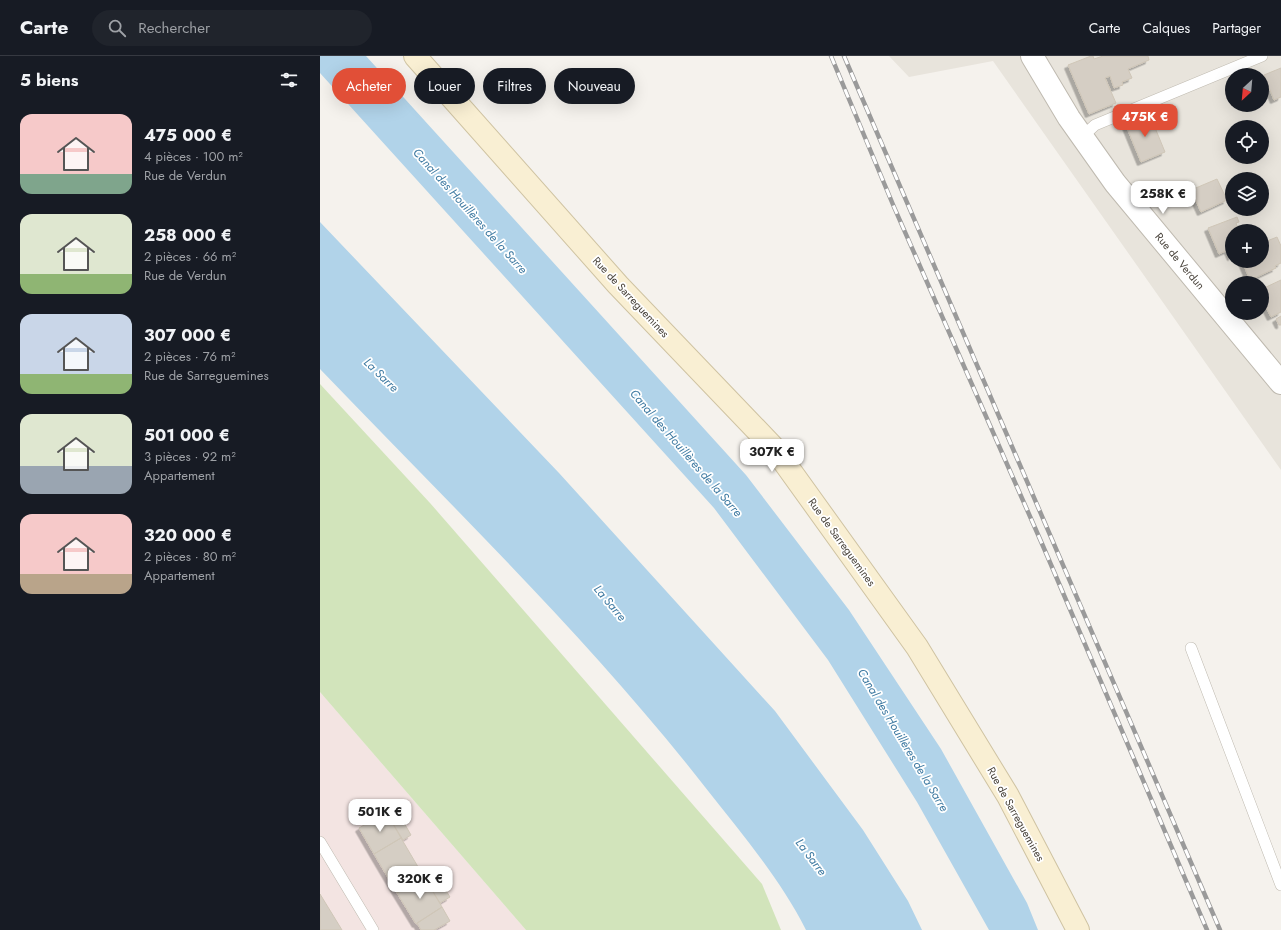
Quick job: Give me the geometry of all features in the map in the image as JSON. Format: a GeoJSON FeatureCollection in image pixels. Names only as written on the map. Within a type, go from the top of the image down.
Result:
{"type":"FeatureCollection","features":[{"type":"Feature","properties":{"kind":"street","name":"Rue de Sarreguemines"},"geometry":{"type":"LineString","coordinates":[[415,56],[618,285],[774,448],[917,647],[1008,796],[1078,930]]}},
{"type":"Feature","properties":{"kind":"street","name":"Rue de Verdun"},"geometry":{"type":"LineString","coordinates":[[1032,56],[1082,137],[1115,183],[1281,383]]}},
{"type":"Feature","properties":{"kind":"lane"},"geometry":{"type":"LineString","coordinates":[[1082,137],[1095,125],[1262,56]]}},
{"type":"Feature","properties":{"kind":"lane"},"geometry":{"type":"LineString","coordinates":[[1191,648],[1281,885]]}},
{"type":"Feature","properties":{"kind":"lane"},"geometry":{"type":"LineString","coordinates":[[320,842],[373,930]]}},
{"type":"Feature","properties":{"kind":"shaded area"},"geometry":{"type":"Polygon","coordinates":[[[889,56],[1281,56],[1281,470],[993,61],[909,77],[889,56]]]}},
{"type":"Feature","properties":{"kind":"shaded area"},"geometry":{"type":"Polygon","coordinates":[[[320,692],[526,930],[320,930],[320,692]]]}},
{"type":"Feature","properties":{"kind":"green space"},"geometry":{"type":"Polygon","coordinates":[[[320,384],[430,503],[762,884],[781,930],[526,930],[320,692],[320,384]]]}},
{"type":"Feature","properties":{"kind":"water"},"geometry":{"type":"Polygon","coordinates":[[[320,56],[366,56],[377,68],[332,68],[332,86],[320,73],[320,56]]]}},
{"type":"Feature","properties":{"kind":"water","name":"Canal des Houillères de la Sarre"},"geometry":{"type":"Polygon","coordinates":[[[406,100],[746,475],[849,610],[941,749],[1027,903],[1038,930],[989,930],[917,802],[828,660],[714,508],[348,104],[406,104],[406,100]]]}},
{"type":"Feature","properties":{"kind":"water","name":"La Sarre"},"geometry":{"type":"Polygon","coordinates":[[[320,222],[559,473],[775,711],[863,830],[908,901],[922,930],[806,930],[784,892],[759,856],[661,732],[567,625],[320,369],[320,222]]]}},
{"type":"Feature","properties":{"kind":"building"},"geometry":{"type":"Polygon","coordinates":[[[1093,56],[1094,59],[1103,56],[1148,56],[1149,60],[1128,69],[1132,78],[1122,82],[1123,85],[1114,88],[1110,76],[1105,78],[1116,103],[1089,114],[1068,65],[1093,56]]]}},
{"type":"Feature","properties":{"kind":"building"},"geometry":{"type":"Polygon","coordinates":[[[1281,68],[1281,97],[1274,100],[1269,88],[1269,73],[1281,68]]]}},
{"type":"Feature","properties":{"kind":"building"},"geometry":{"type":"Polygon","coordinates":[[[1149,113],[1165,152],[1141,162],[1125,123],[1149,113]]]}},
{"type":"Feature","properties":{"kind":"building"},"geometry":{"type":"Polygon","coordinates":[[[1217,179],[1225,196],[1225,201],[1201,212],[1191,190],[1217,179]]]}},
{"type":"Feature","properties":{"kind":"building"},"geometry":{"type":"Polygon","coordinates":[[[1237,217],[1239,222],[1236,224],[1225,224],[1225,251],[1219,254],[1208,228],[1237,217]]]}},
{"type":"Feature","properties":{"kind":"building"},"geometry":{"type":"Polygon","coordinates":[[[1277,237],[1281,246],[1281,263],[1275,266],[1276,268],[1259,276],[1248,276],[1245,268],[1269,268],[1269,240],[1277,237]]]}},
{"type":"Feature","properties":{"kind":"building"},"geometry":{"type":"Polygon","coordinates":[[[1281,280],[1281,312],[1271,317],[1269,313],[1269,286],[1281,280]]]}},
{"type":"Feature","properties":{"kind":"building"},"geometry":{"type":"Polygon","coordinates":[[[1281,316],[1281,325],[1279,325],[1276,319],[1281,316]]]}},
{"type":"Feature","properties":{"kind":"building"},"geometry":{"type":"Polygon","coordinates":[[[396,809],[411,835],[403,840],[387,814],[396,809]]]}},
{"type":"Feature","properties":{"kind":"building"},"geometry":{"type":"Polygon","coordinates":[[[386,812],[401,838],[374,854],[359,828],[386,812]]]}},
{"type":"Feature","properties":{"kind":"building"},"geometry":{"type":"Polygon","coordinates":[[[401,838],[424,877],[397,893],[374,854],[401,838]]]}},
{"type":"Feature","properties":{"kind":"building"},"geometry":{"type":"Polygon","coordinates":[[[434,871],[450,897],[440,903],[424,877],[434,871]]]}},
{"type":"Feature","properties":{"kind":"building"},"geometry":{"type":"Polygon","coordinates":[[[424,877],[442,907],[416,924],[397,893],[424,877]]]}},
{"type":"Feature","properties":{"kind":"building"},"geometry":{"type":"Polygon","coordinates":[[[320,894],[342,930],[320,930],[320,894]]]}},
{"type":"Feature","properties":{"kind":"building"},"geometry":{"type":"Polygon","coordinates":[[[442,907],[450,921],[434,930],[421,930],[417,923],[442,907]]]}},
{"type":"Feature","properties":{"kind":"railway"},"geometry":{"type":"LineString","coordinates":[[831,56],[894,207],[1043,546],[1207,930]]}},
{"type":"Feature","properties":{"kind":"railway"},"geometry":{"type":"LineString","coordinates":[[844,56],[1220,930]]}}]}
